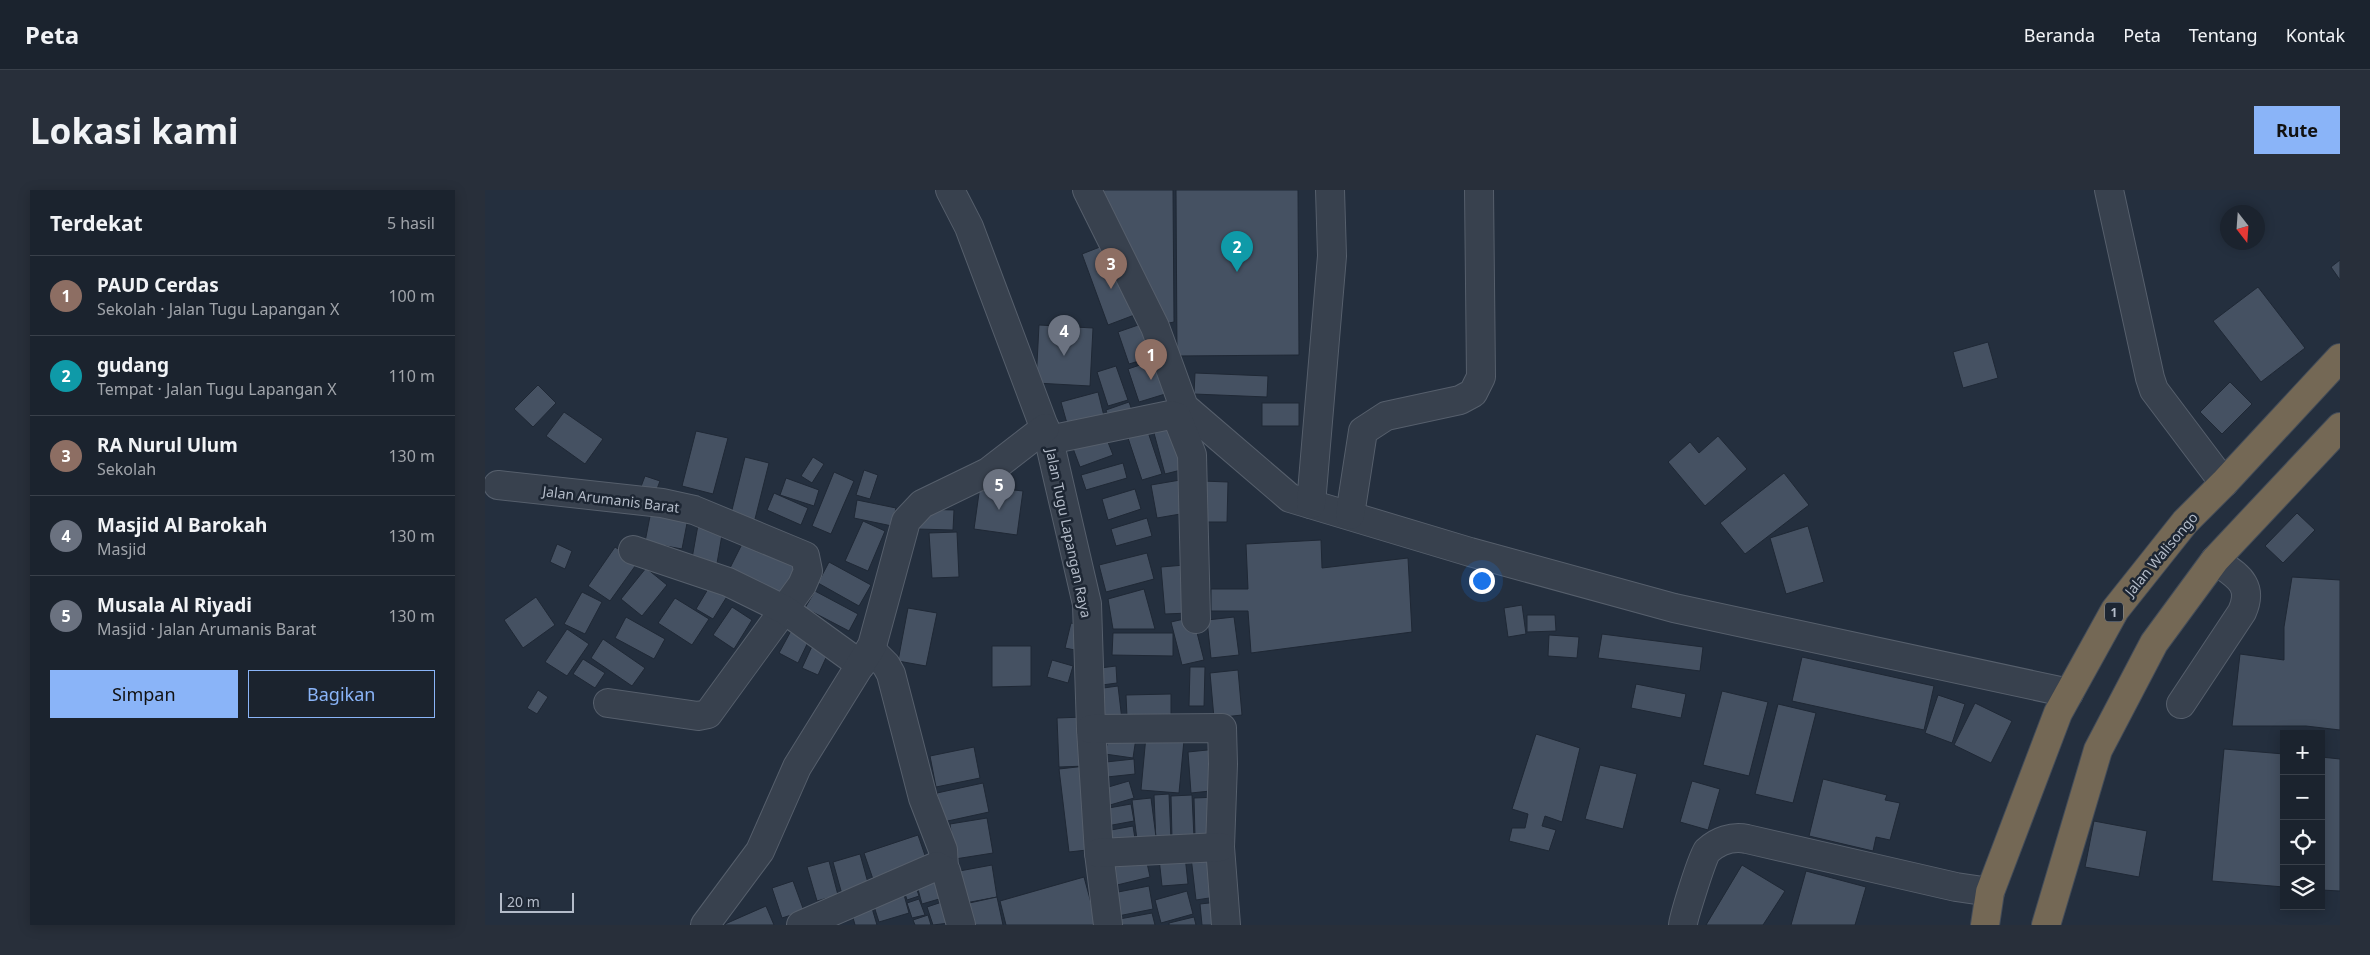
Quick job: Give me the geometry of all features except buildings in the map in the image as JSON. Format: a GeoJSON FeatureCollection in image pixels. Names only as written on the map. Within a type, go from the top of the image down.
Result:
{"type":"FeatureCollection","features":[{"type":"Feature","properties":{"kind":"highway","name":"Jalan Walisongo"},"geometry":{"type":"LineString","coordinates":[[1985,925],[1990,892],[2058,713],[2115,610],[2185,522],[2225,483],[2340,358]]}},
{"type":"Feature","properties":{"kind":"highway"},"geometry":{"type":"LineString","coordinates":[[2046,925],[2098,750],[2155,643],[2215,560],[2340,427]]}},
{"type":"Feature","properties":{"kind":"street","name":"Jalan Tugu Lapangan Raya"},"geometry":{"type":"LineString","coordinates":[[950,190],[969,227],[1047,434],[1087,604],[1091,729],[1099,853],[1109,925]]}},
{"type":"Feature","properties":{"kind":"street"},"geometry":{"type":"LineString","coordinates":[[1087,190],[1155,327],[1184,407],[1290,498],[1470,552],[1674,608],[2069,693]]}},
{"type":"Feature","properties":{"kind":"street"},"geometry":{"type":"LineString","coordinates":[[1311,504],[1332,256],[1330,190]]}},
{"type":"Feature","properties":{"kind":"street"},"geometry":{"type":"LineString","coordinates":[[1350,515],[1363,432],[1385,416],[1460,400],[1473,393],[1481,378],[1479,190]]}},
{"type":"Feature","properties":{"kind":"street"},"geometry":{"type":"LineString","coordinates":[[2109,190],[2147,368],[2154,390],[2225,483]]}},
{"type":"Feature","properties":{"kind":"street"},"geometry":{"type":"LineString","coordinates":[[706,925],[760,851],[797,767],[866,657],[906,521],[913,512],[936,496],[989,472],[1047,434],[1170,415],[1177,417],[1193,454],[1196,619]]}},
{"type":"Feature","properties":{"kind":"street","name":"Jalan Arumanis Barat"},"geometry":{"type":"LineString","coordinates":[[498,485],[662,503],[694,510],[805,556],[808,571],[802,585],[708,714],[698,716],[608,703]]}},
{"type":"Feature","properties":{"kind":"street"},"geometry":{"type":"LineString","coordinates":[[633,550],[728,582],[785,610],[866,657],[886,666],[891,674],[923,798],[943,850],[946,872],[961,925]]}},
{"type":"Feature","properties":{"kind":"street"},"geometry":{"type":"LineString","coordinates":[[2181,704],[2241,612],[2247,596],[2247,590],[2238,576],[2215,560]]}},
{"type":"Feature","properties":{"kind":"street"},"geometry":{"type":"LineString","coordinates":[[1091,729],[1221,728],[1223,764],[1220,846],[1226,925]]}},
{"type":"Feature","properties":{"kind":"street"},"geometry":{"type":"LineString","coordinates":[[1683,925],[1706,852],[1725,840],[1734,838],[1756,841],[1956,887],[1990,892]]}},
{"type":"Feature","properties":{"kind":"street"},"geometry":{"type":"LineString","coordinates":[[1099,853],[1220,846]]}},
{"type":"Feature","properties":{"kind":"street"},"geometry":{"type":"LineString","coordinates":[[801,925],[937,866],[946,872]]}},
{"type":"Feature","properties":{"kind":"place","name":"gudang"},"geometry":{"type":"Point","coordinates":[1237,272]}},
{"type":"Feature","properties":{"kind":"place","name":"RA Nurul Ulum"},"geometry":{"type":"Point","coordinates":[1111,289]}},
{"type":"Feature","properties":{"kind":"place","name":"Masjid Al Barokah"},"geometry":{"type":"Point","coordinates":[1064,356]}},
{"type":"Feature","properties":{"kind":"place","name":"PAUD Cerdas"},"geometry":{"type":"Point","coordinates":[1151,380]}},
{"type":"Feature","properties":{"kind":"place","name":"Musala Al Riyadi"},"geometry":{"type":"Point","coordinates":[999,510]}}]}
